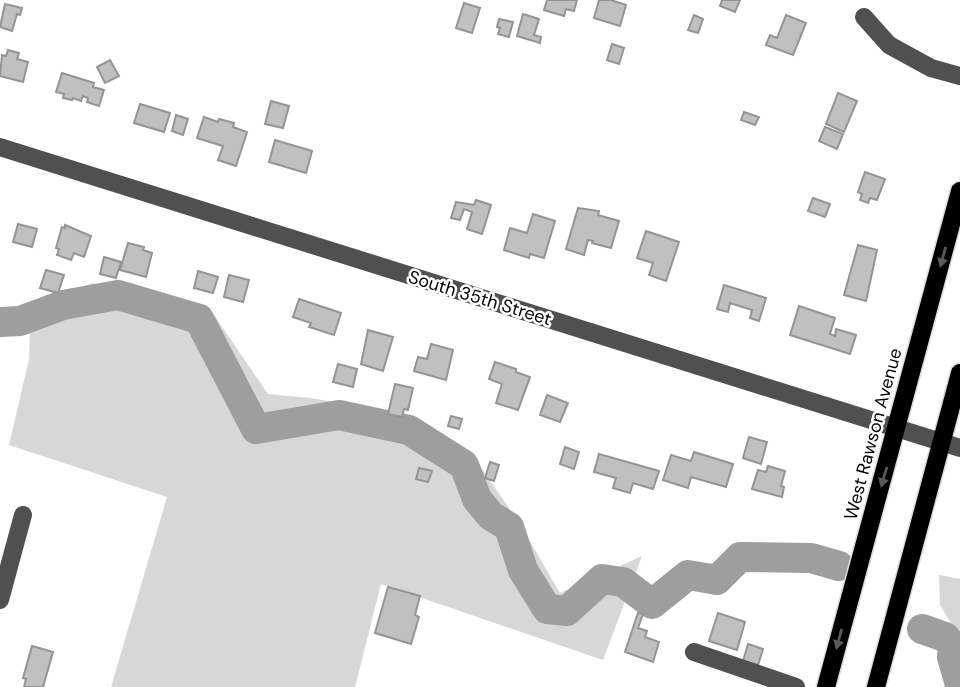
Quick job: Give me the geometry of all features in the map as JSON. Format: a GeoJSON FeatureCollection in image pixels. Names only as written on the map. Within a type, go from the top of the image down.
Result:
{"type":"FeatureCollection","features":[{"type":"Feature","properties":{"kind":"main road","name":"West Rawson Avenue"},"geometry":{"type":"LineString","coordinates":[[826,687],[960,191]]}},
{"type":"Feature","properties":{"kind":"main road"},"geometry":{"type":"LineString","coordinates":[[876,687],[960,373]]}},
{"type":"Feature","properties":{"kind":"street"},"geometry":{"type":"LineString","coordinates":[[864,17],[889,45],[931,68],[960,76]]}},
{"type":"Feature","properties":{"kind":"street","name":"South 35th Street"},"geometry":{"type":"LineString","coordinates":[[0,147],[960,449]]}},
{"type":"Feature","properties":{"kind":"street"},"geometry":{"type":"LineString","coordinates":[[0,600],[23,515]]}},
{"type":"Feature","properties":{"kind":"street"},"geometry":{"type":"LineString","coordinates":[[694,652],[796,687]]}},
{"type":"Feature","properties":{"kind":"shaded area"},"geometry":{"type":"Polygon","coordinates":[[[93,283],[207,305],[268,394],[381,410],[473,456],[518,521],[560,593],[642,556],[603,660],[381,584],[355,687],[111,687],[167,497],[9,445],[29,359],[31,306],[93,283]]]}},
{"type":"Feature","properties":{"kind":"shaded area"},"geometry":{"type":"Polygon","coordinates":[[[939,575],[960,579],[960,638],[940,605],[939,575]]]}},
{"type":"Feature","properties":{"kind":"building"},"geometry":{"type":"Polygon","coordinates":[[[547,0],[577,0],[574,11],[566,9],[564,16],[544,10],[547,0]]]}},
{"type":"Feature","properties":{"kind":"building"},"geometry":{"type":"Polygon","coordinates":[[[599,0],[611,0],[626,5],[620,26],[594,18],[599,0]]]}},
{"type":"Feature","properties":{"kind":"building"},"geometry":{"type":"Polygon","coordinates":[[[722,0],[740,0],[735,12],[720,6],[722,0]]]}},
{"type":"Feature","properties":{"kind":"building"},"geometry":{"type":"Polygon","coordinates":[[[464,3],[480,8],[472,33],[456,28],[464,3]]]}},
{"type":"Feature","properties":{"kind":"building"},"geometry":{"type":"Polygon","coordinates":[[[5,4],[22,8],[20,15],[17,14],[12,31],[0,27],[5,4]]]}},
{"type":"Feature","properties":{"kind":"building"},"geometry":{"type":"Polygon","coordinates":[[[523,14],[539,19],[534,35],[541,37],[540,43],[517,36],[523,14]]]}},
{"type":"Feature","properties":{"kind":"building"},"geometry":{"type":"Polygon","coordinates":[[[694,15],[703,19],[698,33],[688,30],[694,15]]]}},
{"type":"Feature","properties":{"kind":"building"},"geometry":{"type":"Polygon","coordinates":[[[786,15],[806,23],[793,55],[766,45],[770,35],[777,38],[786,15]]]}},
{"type":"Feature","properties":{"kind":"building"},"geometry":{"type":"Polygon","coordinates":[[[499,19],[513,22],[509,37],[498,34],[499,19]]]}},
{"type":"Feature","properties":{"kind":"building"},"geometry":{"type":"Polygon","coordinates":[[[612,44],[624,48],[619,64],[607,60],[612,44]]]}},
{"type":"Feature","properties":{"kind":"building"},"geometry":{"type":"Polygon","coordinates":[[[8,50],[19,53],[17,59],[28,62],[23,82],[0,76],[2,55],[6,56],[8,50]]]}},
{"type":"Feature","properties":{"kind":"building"},"geometry":{"type":"Polygon","coordinates":[[[110,60],[119,76],[105,83],[97,67],[110,60]]]}},
{"type":"Feature","properties":{"kind":"building"},"geometry":{"type":"Polygon","coordinates":[[[62,73],[94,83],[93,87],[104,90],[99,106],[87,102],[88,98],[83,96],[81,101],[72,100],[63,98],[64,94],[56,92],[62,73]]]}},
{"type":"Feature","properties":{"kind":"building"},"geometry":{"type":"Polygon","coordinates":[[[838,93],[857,101],[844,132],[826,124],[838,93]]]}},
{"type":"Feature","properties":{"kind":"building"},"geometry":{"type":"Polygon","coordinates":[[[271,101],[289,106],[283,128],[265,124],[271,101]]]}},
{"type":"Feature","properties":{"kind":"building"},"geometry":{"type":"Polygon","coordinates":[[[140,104],[170,113],[164,132],[134,123],[140,104]]]}},
{"type":"Feature","properties":{"kind":"building"},"geometry":{"type":"Polygon","coordinates":[[[744,112],[759,117],[755,125],[741,120],[744,112]]]}},
{"type":"Feature","properties":{"kind":"building"},"geometry":{"type":"Polygon","coordinates":[[[176,115],[188,119],[183,135],[172,131],[176,115]]]}},
{"type":"Feature","properties":{"kind":"building"},"geometry":{"type":"Polygon","coordinates":[[[204,117],[218,122],[219,119],[234,123],[233,127],[247,132],[236,166],[218,160],[223,146],[197,138],[204,117]]]}},
{"type":"Feature","properties":{"kind":"building"},"geometry":{"type":"Polygon","coordinates":[[[825,127],[843,134],[837,149],[819,141],[825,127]]]}},
{"type":"Feature","properties":{"kind":"building"},"geometry":{"type":"Polygon","coordinates":[[[275,140],[312,151],[306,173],[269,162],[275,140]]]}},
{"type":"Feature","properties":{"kind":"building"},"geometry":{"type":"Polygon","coordinates":[[[865,172],[885,179],[877,200],[870,198],[868,203],[860,200],[862,194],[858,192],[865,172]]]}},
{"type":"Feature","properties":{"kind":"building"},"geometry":{"type":"Polygon","coordinates":[[[813,198],[830,204],[825,217],[808,211],[813,198]]]}},
{"type":"Feature","properties":{"kind":"building"},"geometry":{"type":"Polygon","coordinates":[[[476,200],[491,205],[482,234],[467,229],[472,212],[464,209],[460,220],[451,218],[456,202],[474,205],[476,200]]]}},
{"type":"Feature","properties":{"kind":"building"},"geometry":{"type":"Polygon","coordinates":[[[578,208],[599,211],[598,215],[619,221],[611,248],[588,240],[584,255],[566,249],[578,208]]]}},
{"type":"Feature","properties":{"kind":"building"},"geometry":{"type":"Polygon","coordinates":[[[533,214],[555,221],[544,258],[530,254],[529,258],[504,250],[510,228],[527,233],[533,214]]]}},
{"type":"Feature","properties":{"kind":"building"},"geometry":{"type":"Polygon","coordinates":[[[18,224],[37,229],[32,247],[13,242],[18,224]]]}},
{"type":"Feature","properties":{"kind":"building"},"geometry":{"type":"Polygon","coordinates":[[[65,225],[91,236],[84,257],[74,253],[71,260],[57,255],[59,249],[56,248],[65,225]]]}},
{"type":"Feature","properties":{"kind":"building"},"geometry":{"type":"Polygon","coordinates":[[[646,231],[679,242],[666,281],[649,275],[653,263],[637,258],[646,231]]]}},
{"type":"Feature","properties":{"kind":"building"},"geometry":{"type":"Polygon","coordinates":[[[128,243],[144,247],[143,250],[152,253],[146,277],[120,270],[128,243]]]}},
{"type":"Feature","properties":{"kind":"building"},"geometry":{"type":"Polygon","coordinates":[[[858,245],[877,250],[866,301],[844,295],[858,245]]]}},
{"type":"Feature","properties":{"kind":"building"},"geometry":{"type":"Polygon","coordinates":[[[104,257],[121,262],[116,278],[100,274],[104,257]]]}},
{"type":"Feature","properties":{"kind":"building"},"geometry":{"type":"Polygon","coordinates":[[[46,270],[64,275],[58,293],[40,288],[46,270]]]}},
{"type":"Feature","properties":{"kind":"building"},"geometry":{"type":"Polygon","coordinates":[[[198,271],[218,277],[213,293],[194,288],[198,271]]]}},
{"type":"Feature","properties":{"kind":"building"},"geometry":{"type":"Polygon","coordinates":[[[229,275],[249,280],[243,302],[224,297],[229,275]]]}},
{"type":"Feature","properties":{"kind":"building"},"geometry":{"type":"Polygon","coordinates":[[[724,285],[766,298],[759,321],[750,318],[752,310],[730,303],[728,312],[717,309],[724,285]]]}},
{"type":"Feature","properties":{"kind":"building"},"geometry":{"type":"Polygon","coordinates":[[[299,299],[341,313],[334,335],[309,327],[311,323],[293,317],[299,299]]]}},
{"type":"Feature","properties":{"kind":"building"},"geometry":{"type":"Polygon","coordinates":[[[799,306],[835,318],[830,334],[835,336],[836,329],[856,335],[850,354],[790,335],[799,306]]]}},
{"type":"Feature","properties":{"kind":"building"},"geometry":{"type":"Polygon","coordinates":[[[368,330],[393,337],[383,371],[361,364],[368,330]]]}},
{"type":"Feature","properties":{"kind":"building"},"geometry":{"type":"Polygon","coordinates":[[[431,344],[453,350],[446,380],[414,371],[418,357],[427,359],[431,344]]]}},
{"type":"Feature","properties":{"kind":"building"},"geometry":{"type":"Polygon","coordinates":[[[495,362],[530,377],[518,410],[496,403],[502,384],[489,379],[495,362]]]}},
{"type":"Feature","properties":{"kind":"building"},"geometry":{"type":"Polygon","coordinates":[[[338,364],[357,369],[353,387],[333,382],[338,364]]]}},
{"type":"Feature","properties":{"kind":"building"},"geometry":{"type":"Polygon","coordinates":[[[395,384],[413,388],[408,410],[404,409],[402,417],[388,414],[395,384]]]}},
{"type":"Feature","properties":{"kind":"building"},"geometry":{"type":"Polygon","coordinates":[[[547,395],[568,403],[560,422],[540,415],[547,395]]]}},
{"type":"Feature","properties":{"kind":"building"},"geometry":{"type":"Polygon","coordinates":[[[451,416],[462,419],[459,429],[448,426],[451,416]]]}},
{"type":"Feature","properties":{"kind":"building"},"geometry":{"type":"Polygon","coordinates":[[[749,437],[767,442],[761,464],[743,458],[749,437]]]}},
{"type":"Feature","properties":{"kind":"building"},"geometry":{"type":"Polygon","coordinates":[[[565,447],[579,452],[574,469],[560,464],[565,447]]]}},
{"type":"Feature","properties":{"kind":"building"},"geometry":{"type":"Polygon","coordinates":[[[694,452],[733,464],[726,487],[691,477],[688,488],[663,480],[671,455],[691,461],[694,452]]]}},
{"type":"Feature","properties":{"kind":"building"},"geometry":{"type":"Polygon","coordinates":[[[599,454],[659,471],[653,489],[633,483],[630,493],[613,488],[616,478],[594,472],[599,454]]]}},
{"type":"Feature","properties":{"kind":"building"},"geometry":{"type":"Polygon","coordinates":[[[490,462],[499,465],[494,481],[485,478],[490,462]]]}},
{"type":"Feature","properties":{"kind":"building"},"geometry":{"type":"Polygon","coordinates":[[[768,466],[785,471],[781,486],[784,487],[782,497],[752,489],[758,470],[766,472],[768,466]]]}},
{"type":"Feature","properties":{"kind":"building"},"geometry":{"type":"Polygon","coordinates":[[[419,468],[432,471],[428,482],[416,479],[419,468]]]}},
{"type":"Feature","properties":{"kind":"building"},"geometry":{"type":"Polygon","coordinates":[[[388,587],[420,596],[415,615],[419,617],[411,644],[375,633],[388,587]]]}},
{"type":"Feature","properties":{"kind":"building"},"geometry":{"type":"Polygon","coordinates":[[[638,613],[643,614],[638,628],[647,631],[645,637],[659,642],[653,662],[625,652],[638,613]]]}},
{"type":"Feature","properties":{"kind":"building"},"geometry":{"type":"Polygon","coordinates":[[[718,613],[745,622],[737,650],[709,641],[718,613]]]}},
{"type":"Feature","properties":{"kind":"building"},"geometry":{"type":"Polygon","coordinates":[[[748,644],[763,649],[758,665],[743,661],[748,644]]]}},
{"type":"Feature","properties":{"kind":"building"},"geometry":{"type":"Polygon","coordinates":[[[32,646],[53,652],[43,687],[24,687],[26,679],[23,678],[32,646]]]}},
{"type":"Feature","properties":{"kind":"waterway"},"geometry":{"type":"LineString","coordinates":[[0,322],[20,321],[63,305],[118,295],[199,319],[256,429],[339,415],[409,430],[464,465],[477,499],[491,516],[509,527],[523,570],[547,609],[567,611],[602,579],[623,582],[652,604],[688,575],[717,580],[740,557],[811,558],[839,566]]}},
{"type":"Feature","properties":{"kind":"waterway"},"geometry":{"type":"LineString","coordinates":[[922,629],[945,637],[958,652],[952,657],[960,685]]}}]}
